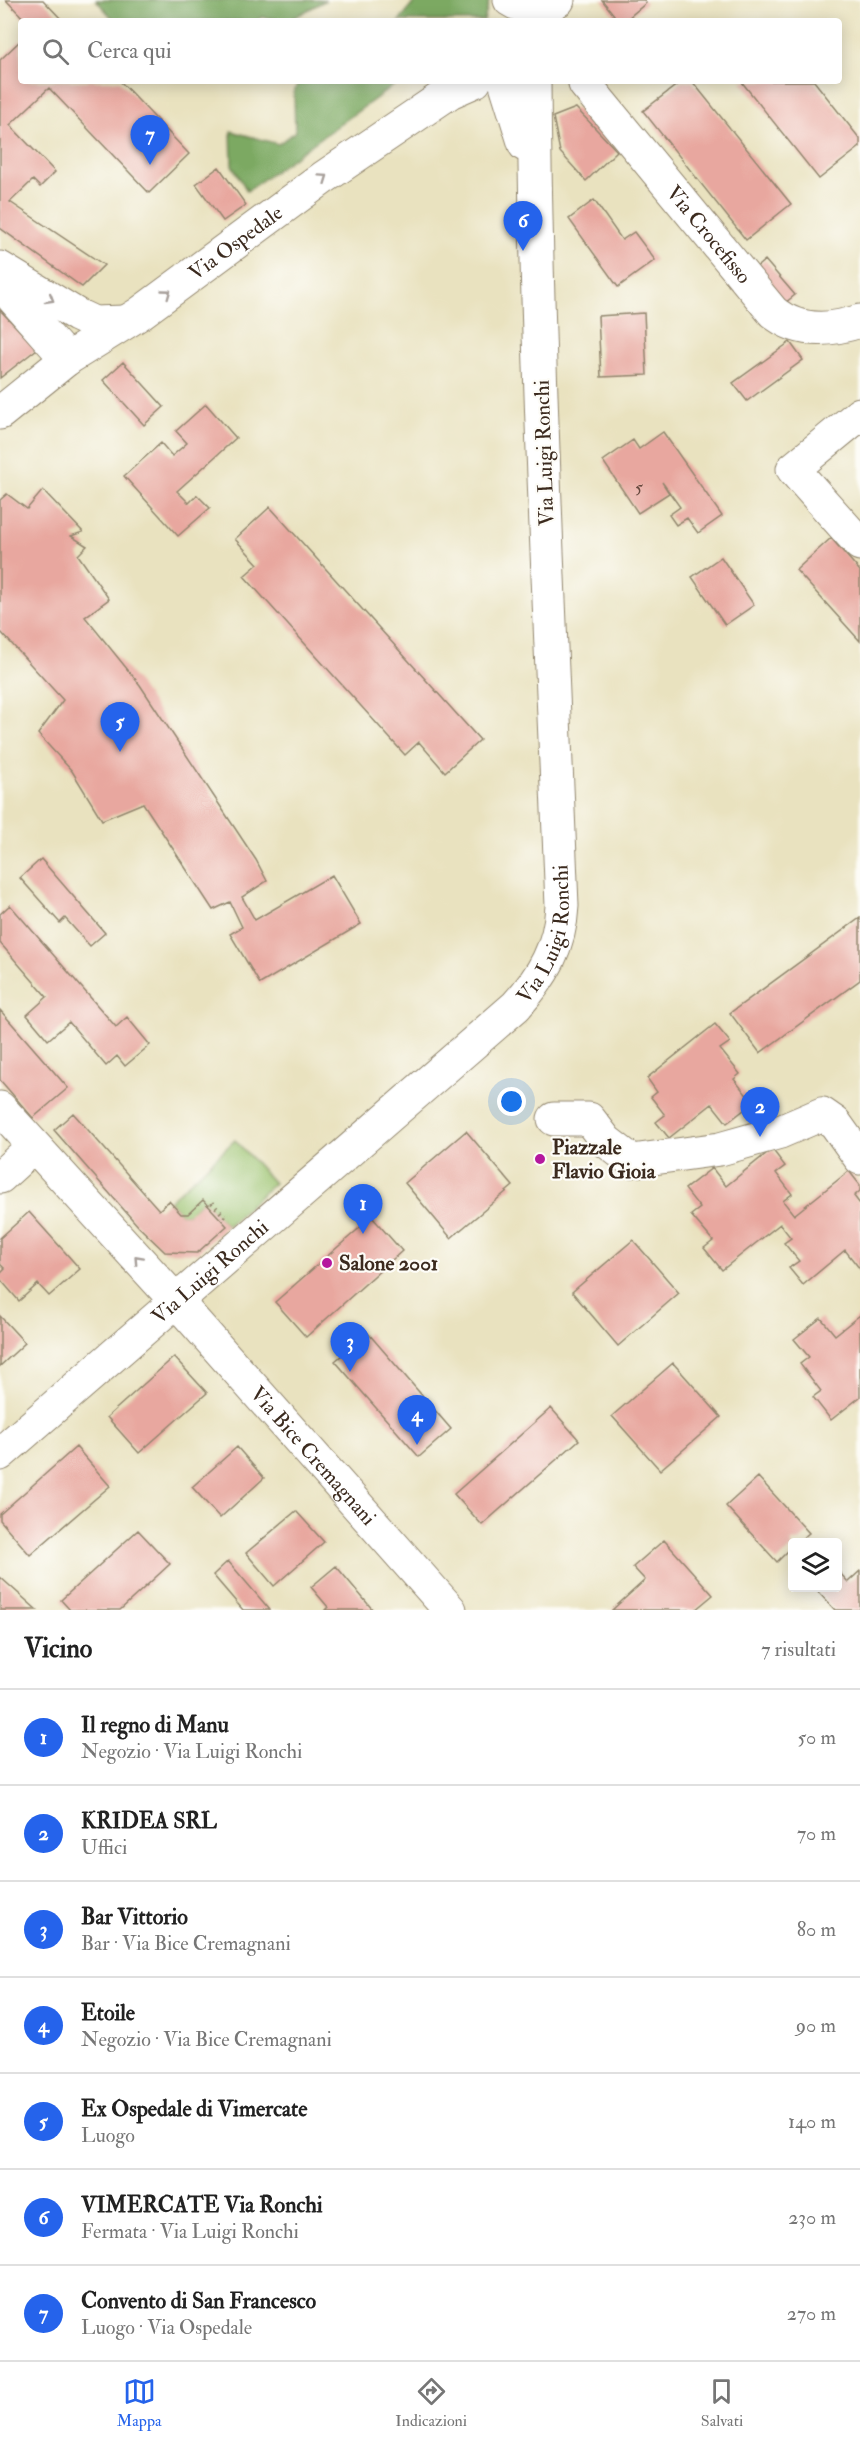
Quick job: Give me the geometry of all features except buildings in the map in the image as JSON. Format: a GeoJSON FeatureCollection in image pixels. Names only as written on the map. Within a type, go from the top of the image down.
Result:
{"type":"FeatureCollection","features":[{"type":"Feature","properties":{"kind":"street"},"geometry":{"type":"LineString","coordinates":[[502,18],[504,0]]}},
{"type":"Feature","properties":{"kind":"street","name":"Via Ospedale"},"geometry":{"type":"LineString","coordinates":[[0,413],[67,359],[125,322],[323,178],[450,92],[493,84]]}},
{"type":"Feature","properties":{"kind":"street","name":"Via Luigi Ronchi"},"geometry":{"type":"LineString","coordinates":[[0,1454],[516,1006],[542,974],[558,940],[562,906],[534,176],[505,84]]}},
{"type":"Feature","properties":{"kind":"street","name":"Via Crocefisso"},"geometry":{"type":"LineString","coordinates":[[585,84],[773,312],[789,324],[814,329],[835,329],[860,321]]}},
{"type":"Feature","properties":{"kind":"street"},"geometry":{"type":"LineString","coordinates":[[0,268],[94,323],[125,322]]}},
{"type":"Feature","properties":{"kind":"street"},"geometry":{"type":"LineString","coordinates":[[0,283],[67,359]]}},
{"type":"Feature","properties":{"kind":"street"},"geometry":{"type":"LineString","coordinates":[[860,414],[793,469],[860,544]]}},
{"type":"Feature","properties":{"kind":"street","name":"Via Bice Cremagnani"},"geometry":{"type":"LineString","coordinates":[[0,1108],[177,1302],[450,1610]]}},
{"type":"Feature","properties":{"kind":"street"},"geometry":{"type":"LineString","coordinates":[[554,1119],[589,1119],[606,1141],[632,1161],[720,1149],[780,1132],[822,1114],[835,1123],[860,1158]]}},
{"type":"Feature","properties":{"kind":"street"},"geometry":{"type":"LineString","coordinates":[[0,1177],[34,1146]]}},
{"type":"Feature","properties":{"kind":"path"},"geometry":{"type":"LineString","coordinates":[[207,1205],[211,1202],[231,1222]]}},
{"type":"Feature","properties":{"kind":"green space"},"geometry":{"type":"Polygon","coordinates":[[[96,0],[326,0],[293,18],[112,18],[96,0]]]}},
{"type":"Feature","properties":{"kind":"green space"},"geometry":{"type":"Polygon","coordinates":[[[416,0],[487,0],[489,2],[485,18],[401,18],[416,0]]]}},
{"type":"Feature","properties":{"kind":"green space"},"geometry":{"type":"Polygon","coordinates":[[[298,84],[396,84],[247,191],[232,165],[231,131],[278,144],[295,132],[294,91],[298,84]]]}},
{"type":"Feature","properties":{"kind":"green space"},"geometry":{"type":"Polygon","coordinates":[[[235,1140],[274,1183],[227,1226],[203,1200],[188,1214],[181,1214],[169,1201],[235,1140]]]}},
{"type":"Feature","properties":{"kind":"place","name":"Convento di San Francesco"},"geometry":{"type":"Point","coordinates":[150,165]}},
{"type":"Feature","properties":{"kind":"place","name":"VIMERCATE Via Ronchi"},"geometry":{"type":"Point","coordinates":[523,251]}},
{"type":"Feature","properties":{"kind":"place","name":"Ex Ospedale di Vimercate"},"geometry":{"type":"Point","coordinates":[120,752]}},
{"type":"Feature","properties":{"kind":"place","name":"KRIDEA SRL"},"geometry":{"type":"Point","coordinates":[760,1137]}},
{"type":"Feature","properties":{"kind":"place","name":"Piazzale Flavio Gioia"},"geometry":{"type":"Point","coordinates":[540,1159]}},
{"type":"Feature","properties":{"kind":"place","name":"Il regno di Manu"},"geometry":{"type":"Point","coordinates":[363,1234]}},
{"type":"Feature","properties":{"kind":"place","name":"Salone 2001"},"geometry":{"type":"Point","coordinates":[327,1263]}},
{"type":"Feature","properties":{"kind":"place","name":"Bar Vittorio"},"geometry":{"type":"Point","coordinates":[350,1372]}},
{"type":"Feature","properties":{"kind":"place","name":"Etoile"},"geometry":{"type":"Point","coordinates":[417,1445]}}]}
